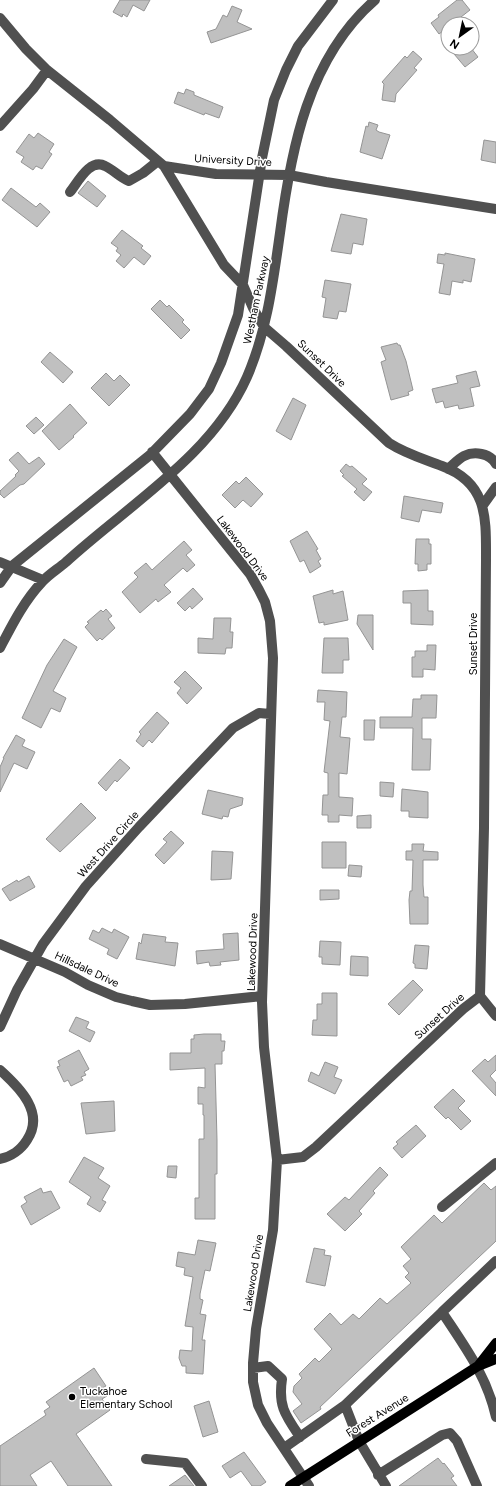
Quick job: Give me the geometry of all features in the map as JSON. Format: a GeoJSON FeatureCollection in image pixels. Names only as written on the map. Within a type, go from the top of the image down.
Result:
{"type":"FeatureCollection","features":[{"type":"Feature","properties":{"kind":"main road"},"geometry":{"type":"LineString","coordinates":[[478,1366],[496,1342]]}},
{"type":"Feature","properties":{"kind":"main road"},"geometry":{"type":"LineString","coordinates":[[478,1366],[496,1359]]}},
{"type":"Feature","properties":{"kind":"main road","name":"Forest Avenue"},"geometry":{"type":"LineString","coordinates":[[290,1486],[302,1476],[478,1366]]}},
{"type":"Feature","properties":{"kind":"street","name":"Westham Parkway"},"geometry":{"type":"LineString","coordinates":[[0,583],[12,566],[152,452],[190,414],[209,389],[221,363],[238,316],[269,118],[274,100],[286,70],[298,46],[333,0]]}},
{"type":"Feature","properties":{"kind":"street","name":"Westham Parkway"},"geometry":{"type":"LineString","coordinates":[[0,648],[19,614],[43,580],[169,474],[214,431],[232,405],[254,360],[264,327],[274,276],[289,175],[302,122],[321,70],[345,32],[375,0]]}},
{"type":"Feature","properties":{"kind":"street"},"geometry":{"type":"LineString","coordinates":[[0,18],[26,49],[47,70],[161,163],[129,181],[119,177],[106,166],[99,163],[84,173],[70,192]]}},
{"type":"Feature","properties":{"kind":"street"},"geometry":{"type":"LineString","coordinates":[[0,126],[33,89],[47,70]]}},
{"type":"Feature","properties":{"kind":"street","name":"University Drive"},"geometry":{"type":"LineString","coordinates":[[161,163],[216,174],[289,175],[496,209]]}},
{"type":"Feature","properties":{"kind":"street","name":"Sunset Drive"},"geometry":{"type":"LineString","coordinates":[[161,163],[224,265],[243,285],[253,308],[264,327],[389,443],[401,451],[448,468],[469,482],[475,488],[483,505],[486,519],[484,828],[480,996],[463,1009],[316,1147],[303,1157],[277,1160]]}},
{"type":"Feature","properties":{"kind":"street","name":"Lakewood Drive"},"geometry":{"type":"LineString","coordinates":[[152,452],[250,574],[265,602],[272,635],[273,658],[262,996],[264,1048],[277,1160],[273,1230],[256,1329],[253,1382],[258,1405],[309,1486]]}},
{"type":"Feature","properties":{"kind":"street"},"geometry":{"type":"LineString","coordinates":[[448,468],[464,456],[477,453],[488,456],[496,464]]}},
{"type":"Feature","properties":{"kind":"street"},"geometry":{"type":"LineString","coordinates":[[483,505],[496,486]]}},
{"type":"Feature","properties":{"kind":"street"},"geometry":{"type":"LineString","coordinates":[[0,562],[43,580]]}},
{"type":"Feature","properties":{"kind":"street","name":"West Drive Circle"},"geometry":{"type":"LineString","coordinates":[[0,1027],[17,990],[35,958],[61,917],[86,886],[139,827],[233,728],[259,713],[270,714]]}},
{"type":"Feature","properties":{"kind":"street","name":"Hillsdale Drive"},"geometry":{"type":"LineString","coordinates":[[0,944],[35,958],[116,997],[150,1005],[185,1004],[262,996]]}},
{"type":"Feature","properties":{"kind":"street"},"geometry":{"type":"LineString","coordinates":[[480,996],[496,1016]]}},
{"type":"Feature","properties":{"kind":"street"},"geometry":{"type":"LineString","coordinates":[[0,1070],[23,1094],[30,1105],[33,1126],[23,1147],[16,1153],[0,1159]]}},
{"type":"Feature","properties":{"kind":"street"},"geometry":{"type":"LineString","coordinates":[[442,1207],[496,1163]]}},
{"type":"Feature","properties":{"kind":"street"},"geometry":{"type":"LineString","coordinates":[[284,1448],[345,1405],[496,1261]]}},
{"type":"Feature","properties":{"kind":"street"},"geometry":{"type":"LineString","coordinates":[[442,1312],[478,1366],[492,1398],[496,1417]]}},
{"type":"Feature","properties":{"kind":"street"},"geometry":{"type":"LineString","coordinates":[[253,1368],[268,1366],[282,1379],[280,1392],[284,1414],[300,1437]]}},
{"type":"Feature","properties":{"kind":"street"},"geometry":{"type":"LineString","coordinates":[[345,1405],[359,1441],[378,1475],[386,1486]]}},
{"type":"Feature","properties":{"kind":"street"},"geometry":{"type":"LineString","coordinates":[[378,1475],[442,1435],[450,1433],[457,1441],[477,1486]]}},
{"type":"Feature","properties":{"kind":"street"},"geometry":{"type":"LineString","coordinates":[[146,1458],[185,1462],[202,1486]]}},
{"type":"Feature","properties":{"kind":"building"},"geometry":{"type":"Polygon","coordinates":[[[120,0],[150,0],[144,11],[133,5],[127,17],[123,14],[122,17],[113,12],[120,0]]]}},
{"type":"Feature","properties":{"kind":"building"},"geometry":{"type":"Polygon","coordinates":[[[457,0],[462,0],[470,10],[462,16],[440,16],[439,34],[431,23],[439,17],[438,15],[457,0]]]}},
{"type":"Feature","properties":{"kind":"building"},"geometry":{"type":"Polygon","coordinates":[[[232,6],[242,10],[237,22],[252,29],[211,43],[207,32],[216,29],[223,15],[227,17],[232,6]]]}},
{"type":"Feature","properties":{"kind":"building"},"geometry":{"type":"Polygon","coordinates":[[[413,51],[422,59],[414,68],[417,70],[396,94],[395,102],[382,100],[384,84],[382,82],[405,56],[407,58],[413,51]]]}},
{"type":"Feature","properties":{"kind":"building"},"geometry":{"type":"Polygon","coordinates":[[[456,56],[477,56],[478,57],[465,67],[456,56]]]}},
{"type":"Feature","properties":{"kind":"building"},"geometry":{"type":"Polygon","coordinates":[[[186,89],[194,92],[194,95],[223,107],[219,118],[205,113],[204,115],[174,103],[178,92],[184,94],[186,89]]]}},
{"type":"Feature","properties":{"kind":"building"},"geometry":{"type":"Polygon","coordinates":[[[369,122],[378,125],[376,130],[379,132],[390,135],[382,159],[360,152],[366,126],[368,127],[369,122]]]}},
{"type":"Feature","properties":{"kind":"building"},"geometry":{"type":"Polygon","coordinates":[[[38,133],[54,144],[49,152],[52,154],[42,169],[36,166],[33,170],[21,162],[24,157],[16,152],[29,134],[34,138],[38,133]]]}},
{"type":"Feature","properties":{"kind":"building"},"geometry":{"type":"Polygon","coordinates":[[[484,140],[496,142],[496,163],[481,160],[484,140]]]}},
{"type":"Feature","properties":{"kind":"building"},"geometry":{"type":"Polygon","coordinates":[[[88,181],[106,196],[97,207],[78,193],[88,181]]]}},
{"type":"Feature","properties":{"kind":"building"},"geometry":{"type":"Polygon","coordinates":[[[11,188],[36,207],[40,203],[50,212],[37,227],[2,200],[11,188]]]}},
{"type":"Feature","properties":{"kind":"building"},"geometry":{"type":"Polygon","coordinates":[[[341,214],[367,219],[363,245],[353,243],[351,254],[331,251],[341,214]]]}},
{"type":"Feature","properties":{"kind":"building"},"geometry":{"type":"Polygon","coordinates":[[[122,230],[143,246],[141,248],[151,256],[144,265],[134,257],[124,268],[116,261],[121,255],[116,251],[118,248],[111,243],[122,230]]]}},
{"type":"Feature","properties":{"kind":"building"},"geometry":{"type":"Polygon","coordinates":[[[445,253],[475,259],[471,282],[463,280],[463,283],[452,281],[450,295],[439,293],[444,264],[437,263],[438,254],[445,255],[445,253]]]}},
{"type":"Feature","properties":{"kind":"building"},"geometry":{"type":"Polygon","coordinates":[[[325,280],[351,284],[346,312],[339,311],[337,319],[323,317],[326,298],[322,297],[325,280]]]}},
{"type":"Feature","properties":{"kind":"building"},"geometry":{"type":"Polygon","coordinates":[[[160,300],[167,307],[169,305],[184,320],[182,322],[190,330],[181,339],[151,309],[160,300]]]}},
{"type":"Feature","properties":{"kind":"building"},"geometry":{"type":"Polygon","coordinates":[[[397,343],[400,345],[406,361],[413,390],[408,392],[409,395],[391,400],[381,362],[386,360],[381,347],[397,343]]]}},
{"type":"Feature","properties":{"kind":"building"},"geometry":{"type":"Polygon","coordinates":[[[50,352],[73,372],[63,383],[41,362],[50,352]]]}},
{"type":"Feature","properties":{"kind":"building"},"geometry":{"type":"Polygon","coordinates":[[[476,371],[480,386],[470,388],[474,406],[459,409],[458,405],[445,408],[443,401],[436,403],[432,389],[458,383],[456,376],[476,371]]]}},
{"type":"Feature","properties":{"kind":"building"},"geometry":{"type":"Polygon","coordinates":[[[106,373],[114,381],[120,375],[130,385],[109,406],[91,388],[106,373]]]}},
{"type":"Feature","properties":{"kind":"building"},"geometry":{"type":"Polygon","coordinates":[[[293,398],[306,405],[291,440],[276,431],[293,398]]]}},
{"type":"Feature","properties":{"kind":"building"},"geometry":{"type":"Polygon","coordinates":[[[70,404],[87,423],[59,450],[42,431],[70,404]]]}},
{"type":"Feature","properties":{"kind":"building"},"geometry":{"type":"Polygon","coordinates":[[[36,417],[44,425],[34,434],[26,426],[36,417]]]}},
{"type":"Feature","properties":{"kind":"building"},"geometry":{"type":"Polygon","coordinates":[[[18,452],[29,464],[39,457],[45,464],[24,484],[20,485],[4,498],[0,494],[0,491],[16,476],[15,475],[19,471],[9,460],[18,452]]]}},
{"type":"Feature","properties":{"kind":"building"},"geometry":{"type":"Polygon","coordinates":[[[346,464],[350,467],[352,466],[367,479],[362,484],[372,492],[364,501],[354,492],[357,489],[342,476],[344,475],[340,471],[346,464]]]}},
{"type":"Feature","properties":{"kind":"building"},"geometry":{"type":"Polygon","coordinates":[[[246,477],[263,494],[251,507],[243,500],[235,508],[222,495],[236,481],[239,484],[246,477]]]}},
{"type":"Feature","properties":{"kind":"building"},"geometry":{"type":"Polygon","coordinates":[[[404,496],[443,503],[441,513],[422,510],[419,522],[401,518],[404,496]]]}},
{"type":"Feature","properties":{"kind":"building"},"geometry":{"type":"Polygon","coordinates":[[[307,531],[318,549],[316,550],[321,559],[318,561],[321,566],[310,573],[304,560],[300,562],[290,541],[307,531]]]}},
{"type":"Feature","properties":{"kind":"building"},"geometry":{"type":"Polygon","coordinates":[[[416,539],[429,539],[429,544],[431,544],[431,564],[427,564],[427,570],[418,571],[418,564],[415,564],[416,539]]]}},
{"type":"Feature","properties":{"kind":"building"},"geometry":{"type":"Polygon","coordinates":[[[184,541],[192,550],[186,555],[195,565],[187,572],[183,568],[164,585],[171,592],[158,602],[156,599],[140,613],[122,592],[138,577],[134,573],[146,563],[152,570],[184,541]]]}},
{"type":"Feature","properties":{"kind":"building"},"geometry":{"type":"Polygon","coordinates":[[[193,588],[203,599],[192,609],[190,606],[185,611],[177,603],[193,588]]]}},
{"type":"Feature","properties":{"kind":"building"},"geometry":{"type":"Polygon","coordinates":[[[333,590],[333,594],[343,591],[348,620],[324,625],[324,622],[319,623],[313,596],[333,590]]]}},
{"type":"Feature","properties":{"kind":"building"},"geometry":{"type":"Polygon","coordinates":[[[428,590],[428,611],[433,611],[433,625],[411,624],[411,603],[403,603],[403,591],[428,590]]]}},
{"type":"Feature","properties":{"kind":"building"},"geometry":{"type":"Polygon","coordinates":[[[106,609],[112,616],[108,619],[115,628],[102,640],[100,638],[97,641],[85,627],[89,623],[87,622],[101,610],[103,612],[106,609]]]}},
{"type":"Feature","properties":{"kind":"building"},"geometry":{"type":"Polygon","coordinates":[[[358,615],[373,615],[373,650],[357,624],[358,615]]]}},
{"type":"Feature","properties":{"kind":"building"},"geometry":{"type":"Polygon","coordinates":[[[214,618],[231,618],[230,632],[233,632],[232,648],[226,648],[225,654],[198,653],[198,638],[213,639],[214,618]]]}},
{"type":"Feature","properties":{"kind":"building"},"geometry":{"type":"Polygon","coordinates":[[[324,638],[348,638],[349,660],[343,660],[343,673],[322,673],[324,638]]]}},
{"type":"Feature","properties":{"kind":"building"},"geometry":{"type":"Polygon","coordinates":[[[64,639],[77,647],[53,691],[66,698],[60,712],[51,708],[41,728],[22,718],[47,665],[64,639]]]}},
{"type":"Feature","properties":{"kind":"building"},"geometry":{"type":"Polygon","coordinates":[[[427,645],[436,645],[435,670],[423,669],[423,677],[412,677],[412,657],[415,657],[415,651],[427,651],[427,645]]]}},
{"type":"Feature","properties":{"kind":"building"},"geometry":{"type":"Polygon","coordinates":[[[185,671],[202,688],[187,704],[177,693],[181,688],[174,682],[185,671]]]}},
{"type":"Feature","properties":{"kind":"building"},"geometry":{"type":"Polygon","coordinates":[[[318,690],[347,692],[346,717],[342,717],[340,737],[350,738],[347,774],[339,773],[339,797],[353,798],[352,816],[339,815],[339,822],[328,822],[328,815],[322,815],[323,795],[328,795],[328,773],[324,772],[330,721],[324,720],[325,702],[317,702],[318,690]]]}},
{"type":"Feature","properties":{"kind":"building"},"geometry":{"type":"Polygon","coordinates":[[[421,695],[437,695],[436,718],[422,718],[422,739],[431,739],[430,770],[412,770],[413,728],[380,728],[380,717],[412,717],[413,699],[421,699],[421,695]]]}},
{"type":"Feature","properties":{"kind":"building"},"geometry":{"type":"Polygon","coordinates":[[[157,712],[169,723],[152,743],[149,740],[143,747],[136,741],[141,734],[139,732],[157,712]]]}},
{"type":"Feature","properties":{"kind":"building"},"geometry":{"type":"Polygon","coordinates":[[[364,720],[375,720],[374,740],[364,740],[364,720]]]}},
{"type":"Feature","properties":{"kind":"building"},"geometry":{"type":"Polygon","coordinates":[[[16,735],[25,740],[22,746],[35,752],[27,769],[14,763],[0,792],[0,767],[3,758],[16,735]]]}},
{"type":"Feature","properties":{"kind":"building"},"geometry":{"type":"Polygon","coordinates":[[[120,759],[130,768],[117,782],[115,780],[106,791],[98,783],[120,759]]]}},
{"type":"Feature","properties":{"kind":"building"},"geometry":{"type":"Polygon","coordinates":[[[380,782],[394,783],[393,797],[380,796],[380,782]]]}},
{"type":"Feature","properties":{"kind":"building"},"geometry":{"type":"Polygon","coordinates":[[[402,789],[428,792],[428,818],[409,817],[409,811],[401,811],[402,789]]]}},
{"type":"Feature","properties":{"kind":"building"},"geometry":{"type":"Polygon","coordinates":[[[208,790],[243,798],[242,805],[230,809],[228,817],[223,816],[222,819],[202,814],[208,790]]]}},
{"type":"Feature","properties":{"kind":"building"},"geometry":{"type":"Polygon","coordinates":[[[81,803],[96,818],[60,852],[46,839],[81,803]]]}},
{"type":"Feature","properties":{"kind":"building"},"geometry":{"type":"Polygon","coordinates":[[[371,815],[371,828],[357,828],[357,816],[371,815]]]}},
{"type":"Feature","properties":{"kind":"building"},"geometry":{"type":"Polygon","coordinates":[[[171,831],[184,843],[164,864],[155,855],[167,842],[163,839],[171,831]]]}},
{"type":"Feature","properties":{"kind":"building"},"geometry":{"type":"Polygon","coordinates":[[[322,842],[346,842],[346,868],[322,868],[322,842]]]}},
{"type":"Feature","properties":{"kind":"building"},"geometry":{"type":"Polygon","coordinates":[[[412,844],[424,844],[423,851],[438,852],[438,860],[423,860],[424,897],[428,897],[428,924],[410,924],[409,900],[410,891],[412,891],[413,860],[406,860],[406,851],[412,851],[412,844]]]}},
{"type":"Feature","properties":{"kind":"building"},"geometry":{"type":"Polygon","coordinates":[[[212,851],[233,852],[231,879],[211,880],[212,851]]]}},
{"type":"Feature","properties":{"kind":"building"},"geometry":{"type":"Polygon","coordinates":[[[349,865],[362,866],[361,877],[348,876],[349,865]]]}},
{"type":"Feature","properties":{"kind":"building"},"geometry":{"type":"Polygon","coordinates":[[[29,876],[35,887],[10,901],[2,889],[17,880],[18,882],[29,876]]]}},
{"type":"Feature","properties":{"kind":"building"},"geometry":{"type":"Polygon","coordinates":[[[320,890],[339,890],[339,899],[320,900],[320,890]]]}},
{"type":"Feature","properties":{"kind":"building"},"geometry":{"type":"Polygon","coordinates":[[[102,928],[112,933],[114,929],[129,937],[117,959],[107,954],[109,949],[89,939],[93,930],[99,933],[102,928]]]}},
{"type":"Feature","properties":{"kind":"building"},"geometry":{"type":"Polygon","coordinates":[[[238,933],[239,960],[220,962],[221,965],[210,966],[209,962],[197,964],[196,951],[224,949],[223,934],[238,933]]]}},
{"type":"Feature","properties":{"kind":"building"},"geometry":{"type":"Polygon","coordinates":[[[143,934],[166,937],[165,942],[178,943],[175,966],[136,959],[139,942],[141,944],[143,934]]]}},
{"type":"Feature","properties":{"kind":"building"},"geometry":{"type":"Polygon","coordinates":[[[320,941],[341,942],[340,965],[322,964],[322,957],[319,957],[320,941]]]}},
{"type":"Feature","properties":{"kind":"building"},"geometry":{"type":"Polygon","coordinates":[[[415,945],[429,946],[427,969],[415,968],[415,964],[413,963],[415,945]]]}},
{"type":"Feature","properties":{"kind":"building"},"geometry":{"type":"Polygon","coordinates":[[[351,956],[368,957],[368,976],[350,975],[351,956]]]}},
{"type":"Feature","properties":{"kind":"building"},"geometry":{"type":"Polygon","coordinates":[[[413,980],[423,990],[399,1015],[388,1004],[413,980]]]}},
{"type":"Feature","properties":{"kind":"building"},"geometry":{"type":"Polygon","coordinates":[[[322,993],[337,993],[337,1036],[312,1035],[313,1020],[317,1020],[317,1004],[322,1004],[322,993]]]}},
{"type":"Feature","properties":{"kind":"building"},"geometry":{"type":"Polygon","coordinates":[[[76,1017],[89,1022],[86,1028],[95,1032],[90,1042],[69,1031],[76,1017]]]}},
{"type":"Feature","properties":{"kind":"building"},"geometry":{"type":"Polygon","coordinates":[[[221,1034],[221,1041],[225,1041],[224,1051],[222,1051],[222,1064],[215,1064],[217,1174],[215,1174],[215,1219],[195,1219],[195,1198],[199,1198],[199,1139],[204,1139],[203,1104],[198,1104],[198,1087],[205,1088],[205,1068],[170,1070],[170,1053],[191,1053],[191,1039],[194,1039],[194,1035],[221,1034]]]}},
{"type":"Feature","properties":{"kind":"building"},"geometry":{"type":"Polygon","coordinates":[[[79,1050],[89,1069],[84,1072],[86,1075],[81,1077],[83,1080],[71,1086],[68,1080],[64,1082],[57,1067],[60,1066],[58,1061],[79,1050]]]}},
{"type":"Feature","properties":{"kind":"building"},"geometry":{"type":"Polygon","coordinates":[[[496,1055],[496,1070],[490,1076],[496,1083],[496,1096],[472,1071],[485,1059],[488,1062],[496,1055]]]}},
{"type":"Feature","properties":{"kind":"building"},"geometry":{"type":"Polygon","coordinates":[[[325,1062],[338,1067],[334,1077],[342,1080],[335,1094],[308,1081],[311,1072],[319,1076],[325,1062]]]}},
{"type":"Feature","properties":{"kind":"building"},"geometry":{"type":"Polygon","coordinates":[[[453,1089],[465,1101],[458,1108],[471,1121],[461,1130],[448,1117],[446,1119],[434,1107],[453,1089]]]}},
{"type":"Feature","properties":{"kind":"building"},"geometry":{"type":"Polygon","coordinates":[[[114,1101],[115,1131],[86,1134],[81,1103],[114,1101]]]}},
{"type":"Feature","properties":{"kind":"building"},"geometry":{"type":"Polygon","coordinates":[[[416,1125],[426,1136],[402,1158],[393,1148],[398,1144],[396,1142],[416,1125]]]}},
{"type":"Feature","properties":{"kind":"building"},"geometry":{"type":"Polygon","coordinates":[[[84,1157],[104,1168],[98,1178],[110,1186],[102,1200],[106,1202],[100,1212],[87,1204],[91,1197],[69,1182],[84,1157]]]}},
{"type":"Feature","properties":{"kind":"building"},"geometry":{"type":"Polygon","coordinates":[[[168,1166],[177,1166],[176,1178],[167,1177],[168,1166]]]}},
{"type":"Feature","properties":{"kind":"building"},"geometry":{"type":"Polygon","coordinates":[[[380,1167],[388,1175],[373,1191],[375,1193],[359,1211],[362,1214],[345,1231],[327,1214],[345,1197],[349,1200],[380,1167]]]}},
{"type":"Feature","properties":{"kind":"building"},"geometry":{"type":"Polygon","coordinates":[[[484,1183],[491,1190],[496,1186],[496,1241],[320,1407],[321,1409],[301,1423],[293,1411],[302,1404],[293,1392],[294,1386],[302,1378],[299,1374],[315,1358],[319,1362],[332,1349],[314,1329],[330,1313],[341,1325],[353,1314],[359,1319],[380,1298],[387,1304],[411,1283],[405,1277],[409,1273],[403,1266],[411,1259],[401,1247],[434,1215],[442,1223],[484,1183]]]}},
{"type":"Feature","properties":{"kind":"building"},"geometry":{"type":"Polygon","coordinates":[[[41,1188],[43,1193],[51,1191],[60,1208],[31,1225],[21,1206],[27,1202],[24,1197],[41,1188]]]}},
{"type":"Feature","properties":{"kind":"building"},"geometry":{"type":"Polygon","coordinates":[[[198,1240],[216,1243],[210,1271],[205,1270],[200,1294],[200,1299],[203,1300],[200,1314],[206,1315],[202,1340],[205,1340],[203,1374],[186,1373],[186,1366],[182,1366],[179,1358],[180,1350],[192,1351],[193,1327],[185,1326],[193,1277],[184,1275],[185,1268],[176,1266],[178,1252],[195,1255],[198,1240]]]}},
{"type":"Feature","properties":{"kind":"building"},"geometry":{"type":"Polygon","coordinates":[[[314,1248],[325,1250],[324,1255],[331,1256],[325,1286],[306,1282],[314,1248]]]}},
{"type":"Feature","properties":{"kind":"building"},"geometry":{"type":"Polygon","coordinates":[[[94,1368],[106,1386],[102,1388],[107,1396],[102,1399],[110,1410],[76,1434],[112,1486],[68,1486],[51,1461],[30,1475],[37,1486],[0,1486],[0,1446],[46,1415],[44,1411],[50,1407],[46,1402],[94,1368]]]}},
{"type":"Feature","properties":{"kind":"building"},"geometry":{"type":"Polygon","coordinates":[[[209,1401],[218,1432],[203,1437],[194,1406],[209,1401]]]}},
{"type":"Feature","properties":{"kind":"building"},"geometry":{"type":"Polygon","coordinates":[[[244,1452],[266,1482],[260,1486],[252,1486],[241,1471],[230,1478],[222,1466],[244,1452]]]}},
{"type":"Feature","properties":{"kind":"building"},"geometry":{"type":"Polygon","coordinates":[[[438,1458],[454,1476],[451,1478],[457,1486],[399,1486],[438,1458]]]}},
{"type":"Feature","properties":{"kind":"building"},"geometry":{"type":"Polygon","coordinates":[[[185,1475],[194,1486],[169,1486],[185,1475]]]}},
{"type":"Feature","properties":{"kind":"place","name":"Tuckahoe Elementary School"},"geometry":{"type":"Point","coordinates":[72,1397]}}]}
